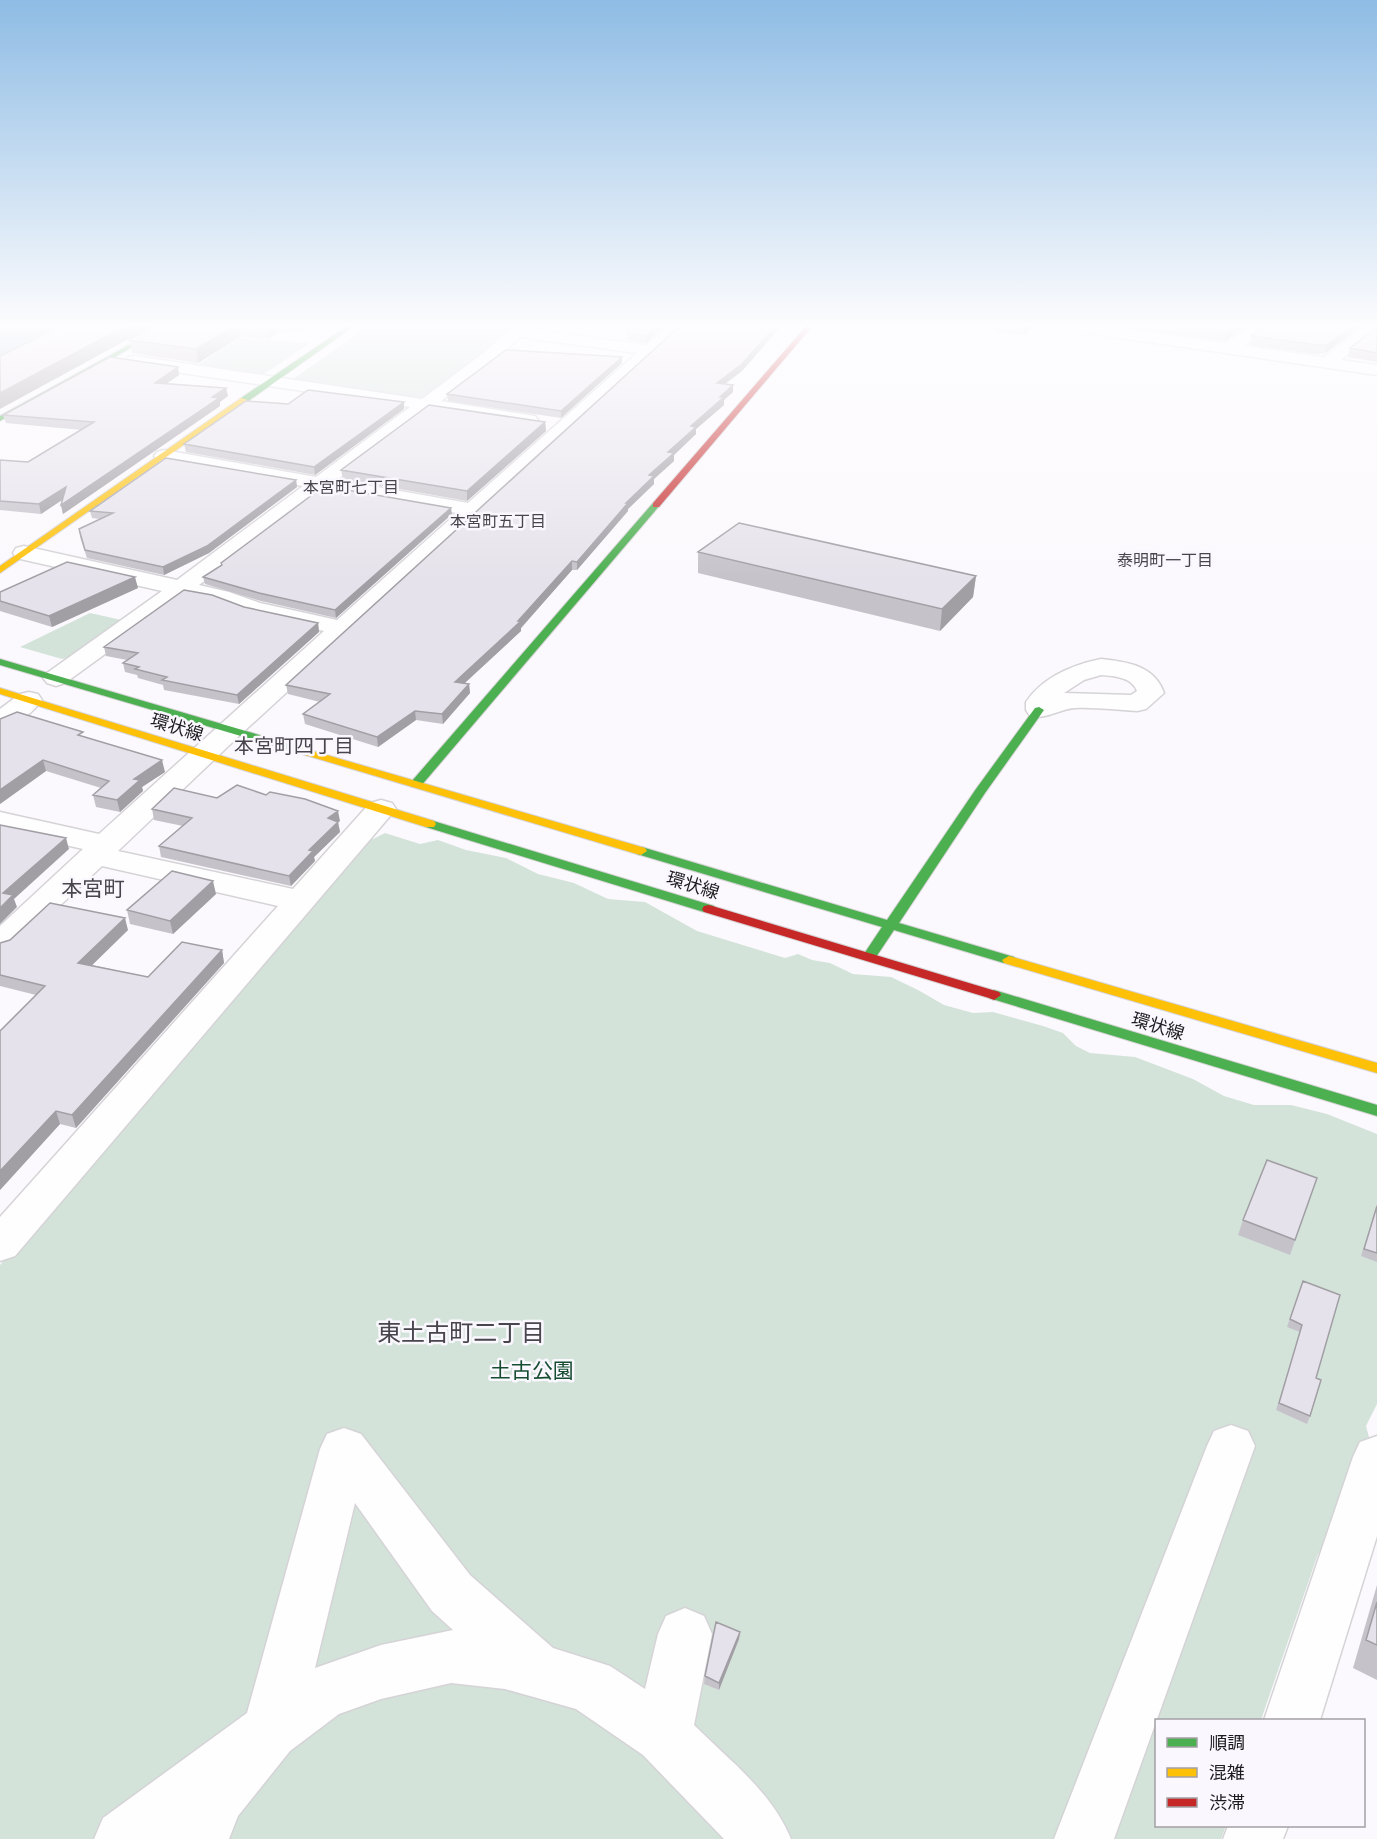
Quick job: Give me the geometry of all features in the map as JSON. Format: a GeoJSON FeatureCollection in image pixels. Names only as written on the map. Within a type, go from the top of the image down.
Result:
{"type":"FeatureCollection","features":[{"type":"Feature","properties":{"kind":"street"},"geometry":{"type":"LineString","coordinates":[[0,419],[16,410]]}},
{"type":"Feature","properties":{"kind":"street"},"geometry":{"type":"LineString","coordinates":[[0,570],[230,410]]}},
{"type":"Feature","properties":{"kind":"street"},"geometry":{"type":"LineString","coordinates":[[56,678],[181,588],[417,410]]}},
{"type":"Feature","properties":{"kind":"street"},"geometry":{"type":"LineString","coordinates":[[462,410],[566,426]]}},
{"type":"Feature","properties":{"kind":"street"},"geometry":{"type":"LineString","coordinates":[[0,944],[230,729],[584,410]]}},
{"type":"Feature","properties":{"kind":"street"},"geometry":{"type":"LineString","coordinates":[[416,784],[737,410]]}},
{"type":"Feature","properties":{"kind":"street"},"geometry":{"type":"LineString","coordinates":[[164,456],[473,510]]}},
{"type":"Feature","properties":{"kind":"street"},"geometry":{"type":"LineString","coordinates":[[24,553],[221,597],[254,609],[342,628]]}},
{"type":"Feature","properties":{"kind":"street","name":"環状線"},"geometry":{"type":"LineString","coordinates":[[0,662],[1377,1068]]}},
{"type":"Feature","properties":{"kind":"street","name":"環状線"},"geometry":{"type":"LineString","coordinates":[[0,691],[1377,1111]]}},
{"type":"Feature","properties":{"kind":"street"},"geometry":{"type":"LineString","coordinates":[[0,722],[29,700]]}},
{"type":"Feature","properties":{"kind":"street"},"geometry":{"type":"LineString","coordinates":[[869,957],[980,792],[1039,710]]}},
{"type":"Feature","properties":{"kind":"street"},"geometry":{"type":"LineString","coordinates":[[0,1245],[381,809]]}},
{"type":"Feature","properties":{"kind":"street"},"geometry":{"type":"LineString","coordinates":[[0,821],[100,850],[301,901]]}},
{"type":"Feature","properties":{"kind":"street"},"geometry":{"type":"LineString","coordinates":[[1084,1839],[1231,1446]]}},
{"type":"Feature","properties":{"kind":"street"},"geometry":{"type":"LineString","coordinates":[[200,1839],[218,1796],[271,1730],[344,1449],[451,1593],[539,1671]]}},
{"type":"Feature","properties":{"kind":"street"},"geometry":{"type":"LineString","coordinates":[[1292,1719],[1377,1457]]}},
{"type":"Feature","properties":{"kind":"street"},"geometry":{"type":"LineString","coordinates":[[663,1735],[685,1634]]}},
{"type":"Feature","properties":{"kind":"street"},"geometry":{"type":"LineString","coordinates":[[124,1839],[322,1693],[381,1672],[451,1656],[505,1662],[590,1685],[663,1735],[740,1812],[761,1839]]}},
{"type":"Feature","properties":{"kind":"green space"},"geometry":{"type":"Polygon","coordinates":[[[90,613],[126,621],[75,656],[62,659],[20,647],[90,613]]]}},
{"type":"Feature","properties":{"kind":"green space","name":"土古公園"},"geometry":{"type":"Polygon","coordinates":[[[385,833],[420,844],[438,840],[466,850],[506,858],[538,874],[574,883],[608,899],[645,902],[697,931],[785,958],[798,954],[812,960],[830,963],[853,974],[891,977],[944,1005],[973,1013],[993,1012],[1063,1033],[1076,1046],[1090,1053],[1135,1057],[1193,1079],[1224,1096],[1254,1105],[1291,1105],[1327,1114],[1377,1134],[1377,1404],[1366,1426],[1376,1463],[1338,1539],[1318,1554],[1261,1719],[1155,1719],[1155,1827],[1226,1827],[1221,1839],[0,1839],[0,1265],[367,842],[385,833]]]}},
{"type":"Feature","properties":{"kind":"building"},"geometry":{"type":"Polygon","coordinates":[[[13,410],[202,410],[61,505],[66,487],[39,504],[0,501],[0,460],[28,462],[94,422],[3,415],[13,410]]]}},
{"type":"Feature","properties":{"kind":"building"},"geometry":{"type":"Polygon","coordinates":[[[233,410],[393,410],[314,467],[184,444],[233,410]]]}},
{"type":"Feature","properties":{"kind":"building"},"geometry":{"type":"Polygon","coordinates":[[[422,410],[462,410],[545,422],[467,491],[341,470],[422,410]]]}},
{"type":"Feature","properties":{"kind":"building"},"geometry":{"type":"Polygon","coordinates":[[[588,410],[709,410],[691,426],[696,427],[668,452],[674,453],[649,475],[654,476],[626,503],[628,503],[577,562],[572,561],[518,621],[521,621],[455,682],[469,684],[442,714],[415,711],[377,737],[303,714],[330,694],[286,685],[588,410]]]}},
{"type":"Feature","properties":{"kind":"building"},"geometry":{"type":"Polygon","coordinates":[[[166,458],[296,480],[207,546],[163,567],[85,550],[79,529],[113,513],[90,511],[166,458]]]}},
{"type":"Feature","properties":{"kind":"building"},"geometry":{"type":"Polygon","coordinates":[[[324,486],[451,508],[335,610],[259,593],[203,577],[222,565],[221,563],[324,486]]]}},
{"type":"Feature","properties":{"kind":"building"},"geometry":{"type":"Polygon","coordinates":[[[739,523],[976,576],[942,609],[698,552],[739,523]]]}},
{"type":"Feature","properties":{"kind":"building"},"geometry":{"type":"Polygon","coordinates":[[[67,562],[135,577],[49,616],[0,601],[0,592],[67,562]]]}},
{"type":"Feature","properties":{"kind":"building"},"geometry":{"type":"Polygon","coordinates":[[[184,590],[212,595],[244,607],[318,623],[237,695],[162,680],[167,677],[135,669],[139,667],[123,663],[138,653],[104,647],[184,590]]]}},
{"type":"Feature","properties":{"kind":"building"},"geometry":{"type":"Polygon","coordinates":[[[17,712],[83,732],[78,735],[162,760],[134,779],[140,780],[117,800],[93,795],[109,781],[43,760],[0,790],[0,719],[17,712]]]}},
{"type":"Feature","properties":{"kind":"building"},"geometry":{"type":"Polygon","coordinates":[[[237,785],[266,795],[270,792],[305,799],[338,811],[328,818],[338,822],[309,850],[313,851],[289,876],[159,846],[192,818],[152,809],[174,788],[217,798],[237,785]]]}},
{"type":"Feature","properties":{"kind":"building"},"geometry":{"type":"Polygon","coordinates":[[[0,825],[66,838],[3,893],[13,895],[0,908],[0,825]]]}},
{"type":"Feature","properties":{"kind":"building"},"geometry":{"type":"Polygon","coordinates":[[[172,871],[213,881],[170,921],[127,910],[172,871]]]}},
{"type":"Feature","properties":{"kind":"building"},"geometry":{"type":"Polygon","coordinates":[[[50,903],[125,918],[78,963],[148,977],[182,942],[222,950],[72,1115],[56,1111],[0,1171],[0,1031],[45,986],[0,975],[0,943],[10,940],[50,903]]]}},
{"type":"Feature","properties":{"kind":"building"},"geometry":{"type":"Polygon","coordinates":[[[1267,1160],[1317,1178],[1295,1240],[1243,1220],[1267,1160]]]}},
{"type":"Feature","properties":{"kind":"building"},"geometry":{"type":"Polygon","coordinates":[[[1377,1206],[1377,1253],[1364,1249],[1377,1206]]]}},
{"type":"Feature","properties":{"kind":"building"},"geometry":{"type":"Polygon","coordinates":[[[1303,1281],[1340,1295],[1316,1378],[1321,1380],[1310,1416],[1279,1403],[1302,1325],[1290,1319],[1303,1281]]]}},
{"type":"Feature","properties":{"kind":"building"},"geometry":{"type":"Polygon","coordinates":[[[1377,1602],[1377,1645],[1366,1640],[1377,1602]]]}},
{"type":"Feature","properties":{"kind":"building"},"geometry":{"type":"Polygon","coordinates":[[[716,1622],[740,1632],[719,1683],[705,1676],[716,1622]]]}},
{"type":"Feature","properties":{"kind":"traffic: fast"},"geometry":{"type":"LineString","coordinates":[[0,419],[17,410]]}},
{"type":"Feature","properties":{"kind":"traffic: fast"},"geometry":{"type":"LineString","coordinates":[[416,784],[656,505]]}},
{"type":"Feature","properties":{"kind":"traffic: fast"},"geometry":{"type":"LineString","coordinates":[[0,662],[296,749]]}},
{"type":"Feature","properties":{"kind":"traffic: fast"},"geometry":{"type":"LineString","coordinates":[[869,957],[980,792],[1039,710]]}},
{"type":"Feature","properties":{"kind":"traffic: fast"},"geometry":{"type":"LineString","coordinates":[[430,824],[709,909]]}},
{"type":"Feature","properties":{"kind":"traffic: fast"},"geometry":{"type":"LineString","coordinates":[[641,851],[1009,960]]}},
{"type":"Feature","properties":{"kind":"traffic: fast"},"geometry":{"type":"LineString","coordinates":[[994,995],[1377,1111]]}},
{"type":"Feature","properties":{"kind":"traffic: slow"},"geometry":{"type":"LineString","coordinates":[[0,570],[230,410]]}},
{"type":"Feature","properties":{"kind":"traffic: slow"},"geometry":{"type":"LineString","coordinates":[[0,691],[430,824]]}},
{"type":"Feature","properties":{"kind":"traffic: slow"},"geometry":{"type":"LineString","coordinates":[[296,749],[641,851]]}},
{"type":"Feature","properties":{"kind":"traffic: slow"},"geometry":{"type":"LineString","coordinates":[[1009,960],[1377,1068]]}},
{"type":"Feature","properties":{"kind":"traffic: jam"},"geometry":{"type":"LineString","coordinates":[[656,505],[738,410]]}},
{"type":"Feature","properties":{"kind":"traffic: jam"},"geometry":{"type":"LineString","coordinates":[[709,909],[994,995]]}},
{"type":"Feature","properties":{"kind":"district","name":"本宮町七丁目"},"geometry":{"type":"Point","coordinates":[351,487]}},
{"type":"Feature","properties":{"kind":"district","name":"本宮町五丁目"},"geometry":{"type":"Point","coordinates":[498,521]}},
{"type":"Feature","properties":{"kind":"district","name":"泰明町一丁目"},"geometry":{"type":"Point","coordinates":[1165,560]}},
{"type":"Feature","properties":{"kind":"district","name":"本宮町四丁目"},"geometry":{"type":"Point","coordinates":[294,746]}},
{"type":"Feature","properties":{"kind":"district","name":"本宮町"},"geometry":{"type":"Point","coordinates":[93,888]}},
{"type":"Feature","properties":{"kind":"district","name":"東土古町二丁目"},"geometry":{"type":"Point","coordinates":[461,1332]}}]}
